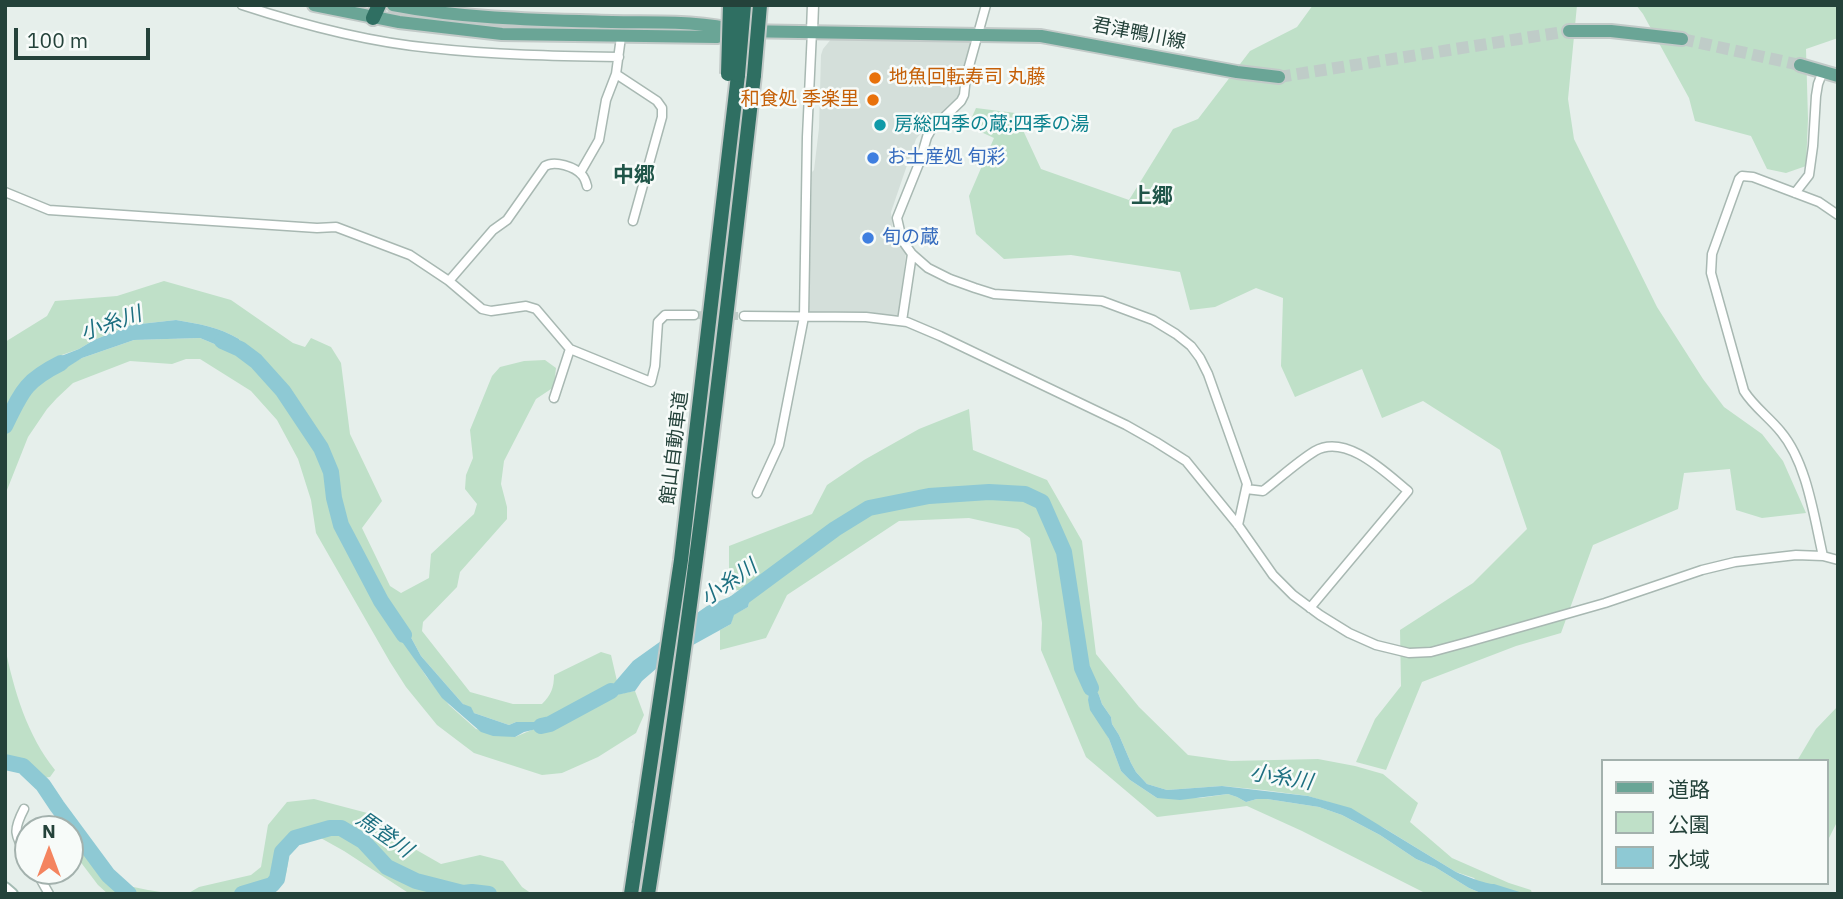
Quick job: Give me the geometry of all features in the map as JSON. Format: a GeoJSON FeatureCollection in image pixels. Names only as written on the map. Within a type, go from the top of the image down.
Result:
{"type":"FeatureCollection","features":[{"type":"Feature","properties":{"kind":"highway"},"geometry":{"type":"LineString","coordinates":[[730,5],[733,75]]}},
{"type":"Feature","properties":{"kind":"highway"},"geometry":{"type":"LineString","coordinates":[[733,75],[744,5]]}},
{"type":"Feature","properties":{"kind":"highway","name":"館山自動車道"},"geometry":{"type":"LineString","coordinates":[[631,894],[652,749],[721,368],[760,5]]}},
{"type":"Feature","properties":{"kind":"highway","name":"館山自動車道"},"geometry":{"type":"LineString","coordinates":[[648,894],[669,749],[723,203],[733,75]]}},
{"type":"Feature","properties":{"kind":"main road","name":"君津鴨川線"},"geometry":{"type":"LineString","coordinates":[[314,5],[374,9],[502,34],[717,37],[739,31]]}},
{"type":"Feature","properties":{"kind":"main road","name":"君津鴨川線"},"geometry":{"type":"LineString","coordinates":[[393,5],[480,17],[705,24],[739,31],[1041,36],[1237,72],[1279,77]]}},
{"type":"Feature","properties":{"kind":"main road"},"geometry":{"type":"LineString","coordinates":[[1569,31],[1611,31],[1682,39]]}},
{"type":"Feature","properties":{"kind":"main road"},"geometry":{"type":"LineString","coordinates":[[1800,65],[1838,76]]}},
{"type":"Feature","properties":{"kind":"main road"},"geometry":{"type":"LineString","coordinates":[[5,888],[12,894]]}},
{"type":"Feature","properties":{"kind":"street"},"geometry":{"type":"LineString","coordinates":[[242,5],[298,23],[428,48],[506,55],[619,57]]}},
{"type":"Feature","properties":{"kind":"street"},"geometry":{"type":"LineString","coordinates":[[757,493],[779,445],[804,317],[807,137],[813,5]]}},
{"type":"Feature","properties":{"kind":"street"},"geometry":{"type":"LineString","coordinates":[[986,5],[966,77],[964,95],[961,102],[927,136],[897,218],[902,240],[912,254],[928,268],[950,279],[994,294],[1102,301],[1153,320],[1191,346],[1208,374],[1247,484],[1238,525]]}},
{"type":"Feature","properties":{"kind":"street"},"geometry":{"type":"LineString","coordinates":[[580,173],[599,141],[606,100],[616,74],[621,37]]}},
{"type":"Feature","properties":{"kind":"street"},"geometry":{"type":"LineString","coordinates":[[1795,193],[1808,175],[1816,96],[1823,71]]}},
{"type":"Feature","properties":{"kind":"street"},"geometry":{"type":"LineString","coordinates":[[616,74],[657,101],[662,108],[662,117],[633,221]]}},
{"type":"Feature","properties":{"kind":"street"},"geometry":{"type":"LineString","coordinates":[[449,281],[493,230],[507,220],[545,166],[551,163],[560,164],[580,173],[587,186]]}},
{"type":"Feature","properties":{"kind":"street"},"geometry":{"type":"LineString","coordinates":[[1823,556],[1796,455],[1782,432],[1751,402],[1744,391],[1711,273],[1712,254],[1742,176],[1753,177],[1819,202],[1838,215]]}},
{"type":"Feature","properties":{"kind":"street"},"geometry":{"type":"LineString","coordinates":[[5,192],[48,210],[336,228],[410,255],[449,281],[482,309],[492,311],[526,306],[536,309],[570,349],[651,382],[658,322],[665,315],[694,315]]}},
{"type":"Feature","properties":{"kind":"street"},"geometry":{"type":"LineString","coordinates":[[902,321],[912,254]]}},
{"type":"Feature","properties":{"kind":"street"},"geometry":{"type":"LineString","coordinates":[[744,316],[866,317],[902,321],[940,336],[1126,425],[1186,461],[1238,525],[1273,575],[1293,595],[1349,633],[1376,645],[1409,653],[1431,652],[1605,603],[1735,562],[1797,555],[1823,556],[1838,560]]}},
{"type":"Feature","properties":{"kind":"street"},"geometry":{"type":"LineString","coordinates":[[554,398],[570,349]]}},
{"type":"Feature","properties":{"kind":"street"},"geometry":{"type":"LineString","coordinates":[[1246,489],[1264,491],[1317,450],[1333,446],[1364,455],[1408,491],[1310,608]]}},
{"type":"Feature","properties":{"kind":"street"},"geometry":{"type":"LineString","coordinates":[[22,815],[24,809]]}},
{"type":"Feature","properties":{"kind":"shaded area"},"geometry":{"type":"Polygon","coordinates":[[[832,38],[972,38],[972,48],[958,99],[916,139],[891,212],[893,232],[906,253],[899,315],[895,316],[819,313],[810,312],[809,309],[812,172],[819,128],[821,55],[832,38]]]}},
{"type":"Feature","properties":{"kind":"green space"},"geometry":{"type":"Polygon","coordinates":[[[1313,5],[1577,5],[1568,99],[1574,139],[1657,307],[1724,407],[1762,434],[1783,461],[1806,513],[1762,518],[1736,510],[1730,469],[1684,473],[1678,509],[1593,545],[1561,633],[1516,646],[1422,682],[1386,770],[1356,762],[1375,719],[1401,686],[1400,630],[1473,583],[1527,529],[1500,450],[1423,401],[1382,418],[1362,369],[1295,397],[1281,366],[1283,298],[1256,288],[1215,307],[1190,310],[1180,272],[1071,255],[1004,259],[976,234],[969,196],[994,138],[968,126],[976,108],[1015,113],[1041,169],[1129,200],[1173,129],[1198,119],[1250,51],[1297,27],[1313,5]]]}},
{"type":"Feature","properties":{"kind":"green space"},"geometry":{"type":"Polygon","coordinates":[[[1636,5],[1838,5],[1838,38],[1806,49],[1806,166],[1786,173],[1767,169],[1751,136],[1695,121],[1689,98],[1636,5]]]}},
{"type":"Feature","properties":{"kind":"green space"},"geometry":{"type":"Polygon","coordinates":[[[164,281],[231,300],[293,343],[305,347],[311,338],[331,347],[341,363],[350,434],[382,501],[362,528],[390,586],[401,593],[429,578],[431,554],[474,514],[477,504],[465,489],[466,475],[473,458],[470,430],[492,376],[500,367],[524,361],[545,360],[556,368],[554,387],[536,399],[504,461],[501,484],[507,519],[460,572],[457,587],[423,622],[422,631],[470,692],[513,704],[542,704],[551,691],[554,675],[601,652],[611,655],[617,681],[593,700],[603,701],[618,694],[635,691],[644,715],[636,733],[598,757],[562,773],[542,775],[474,753],[437,725],[406,687],[390,662],[316,533],[311,500],[298,459],[277,420],[251,391],[200,359],[186,359],[172,364],[130,361],[73,383],[47,409],[28,437],[5,498],[5,342],[47,316],[55,301],[117,296],[164,281]],[[176,320],[131,325],[56,357],[47,365],[46,372],[56,372],[82,358],[134,340],[200,338],[224,348],[240,348],[239,339],[224,332],[176,320]],[[391,617],[426,676],[449,705],[476,729],[515,737],[560,718],[557,716],[538,722],[516,722],[509,725],[474,713],[421,656],[407,630],[391,617]]]}},
{"type":"Feature","properties":{"kind":"green space"},"geometry":{"type":"Polygon","coordinates":[[[969,409],[973,450],[1047,480],[1082,541],[1096,654],[1139,707],[1188,755],[1231,761],[1318,759],[1383,774],[1418,803],[1410,822],[1452,858],[1531,890],[1532,894],[1487,894],[1474,878],[1456,872],[1384,828],[1328,802],[1308,796],[1222,786],[1167,790],[1147,784],[1136,772],[1111,717],[1083,670],[1089,691],[1088,700],[1109,739],[1121,771],[1157,798],[1200,798],[1228,794],[1246,802],[1267,799],[1319,807],[1342,815],[1380,835],[1416,859],[1483,894],[1427,894],[1247,806],[1157,817],[1086,757],[1041,650],[1042,623],[1030,538],[1018,529],[969,518],[899,521],[787,595],[766,638],[720,650],[720,630],[731,624],[733,615],[748,607],[750,598],[749,589],[729,591],[729,546],[812,514],[827,485],[864,460],[919,429],[969,409]]]}},
{"type":"Feature","properties":{"kind":"green space"},"geometry":{"type":"Polygon","coordinates":[[[5,647],[29,727],[55,770],[50,777],[43,778],[32,765],[14,763],[5,758],[5,647]]]}},
{"type":"Feature","properties":{"kind":"green space"},"geometry":{"type":"Polygon","coordinates":[[[1838,706],[1838,820],[1829,838],[1829,759],[1798,759],[1816,729],[1838,706]]]}},
{"type":"Feature","properties":{"kind":"green space"},"geometry":{"type":"Polygon","coordinates":[[[314,799],[375,815],[413,848],[441,864],[480,855],[503,861],[522,887],[532,894],[410,894],[310,832],[291,845],[286,874],[274,894],[187,894],[199,887],[251,875],[261,867],[268,825],[287,802],[314,799]]]}},
{"type":"Feature","properties":{"kind":"green space"},"geometry":{"type":"Polygon","coordinates":[[[84,853],[114,883],[173,894],[108,894],[84,866],[84,853]]]}},
{"type":"Feature","properties":{"kind":"water"},"geometry":{"type":"Polygon","coordinates":[[[176,320],[209,326],[231,335],[239,339],[240,349],[224,348],[200,338],[134,340],[82,358],[63,370],[43,374],[41,371],[56,358],[131,325],[176,320]]]}},
{"type":"Feature","properties":{"kind":"water"},"geometry":{"type":"Polygon","coordinates":[[[752,590],[748,607],[734,615],[731,624],[693,645],[697,613],[707,606],[752,590]]]}},
{"type":"Feature","properties":{"kind":"water"},"geometry":{"type":"Polygon","coordinates":[[[392,617],[407,630],[421,656],[474,713],[509,725],[516,722],[538,722],[558,716],[561,718],[553,725],[515,737],[493,736],[481,732],[442,698],[388,622],[392,617]]]}},
{"type":"Feature","properties":{"kind":"water"},"geometry":{"type":"Polygon","coordinates":[[[661,641],[657,668],[635,691],[617,695],[609,700],[592,701],[609,689],[633,661],[661,641]]]}},
{"type":"Feature","properties":{"kind":"water"},"geometry":{"type":"Polygon","coordinates":[[[1082,668],[1111,717],[1136,772],[1147,784],[1167,790],[1222,786],[1308,796],[1351,808],[1456,872],[1526,894],[1483,894],[1416,859],[1380,835],[1342,815],[1319,807],[1267,799],[1246,802],[1228,794],[1180,800],[1157,798],[1121,771],[1109,739],[1090,710],[1089,691],[1082,668]]]}},
{"type":"Feature","properties":{"kind":"waterway","name":"小糸川"},"geometry":{"type":"LineString","coordinates":[[222,341],[240,349],[256,361],[283,391],[321,448],[331,472],[341,525],[381,601],[404,635]]}},
{"type":"Feature","properties":{"kind":"waterway","name":"小糸川"},"geometry":{"type":"LineString","coordinates":[[5,426],[26,388],[39,376],[61,363]]}},
{"type":"Feature","properties":{"kind":"waterway","name":"小糸川"},"geometry":{"type":"LineString","coordinates":[[735,603],[835,529],[869,508],[929,496],[989,492],[1025,494],[1042,502],[1064,552],[1082,668],[1091,688]]}},
{"type":"Feature","properties":{"kind":"waterway","name":"小糸川"},"geometry":{"type":"LineString","coordinates":[[541,726],[550,724],[611,691]]}},
{"type":"Feature","properties":{"kind":"waterway","name":"馬登川"},"geometry":{"type":"LineString","coordinates":[[5,762],[23,766],[43,785],[108,875],[129,894]]}},
{"type":"Feature","properties":{"kind":"waterway","name":"馬登川"},"geometry":{"type":"LineString","coordinates":[[242,894],[272,885],[277,879],[282,852],[295,838],[330,828],[341,828],[363,841],[387,867],[416,881],[463,893],[489,894]]}},
{"type":"Feature","properties":{"kind":"tunnel"},"geometry":{"type":"LineString","coordinates":[[1279,77],[1569,31]]}},
{"type":"Feature","properties":{"kind":"tunnel"},"geometry":{"type":"LineString","coordinates":[[1682,39],[1800,65]]}},
{"type":"Feature","properties":{"kind":"tunnel"},"geometry":{"type":"LineString","coordinates":[[694,315],[744,316]]}},
{"type":"Feature","properties":{"kind":"tunnel"},"geometry":{"type":"LineString","coordinates":[[633,819],[666,832]]}},
{"type":"Feature","properties":{"kind":"place","name":"地魚回転寿司 丸藤"},"geometry":{"type":"Point","coordinates":[875,78]}},
{"type":"Feature","properties":{"kind":"place","name":"和食処 季楽里"},"geometry":{"type":"Point","coordinates":[873,100]}},
{"type":"Feature","properties":{"kind":"place","name":"房総四季の蔵;四季の湯"},"geometry":{"type":"Point","coordinates":[880,125]}},
{"type":"Feature","properties":{"kind":"place","name":"お土産処 旬彩"},"geometry":{"type":"Point","coordinates":[873,158]}},
{"type":"Feature","properties":{"kind":"place","name":"旬の蔵"},"geometry":{"type":"Point","coordinates":[868,238]}},
{"type":"Feature","properties":{"kind":"district","name":"中郷"},"geometry":{"type":"Point","coordinates":[634,176]}},
{"type":"Feature","properties":{"kind":"district","name":"上郷"},"geometry":{"type":"Point","coordinates":[1152,197]}}]}
